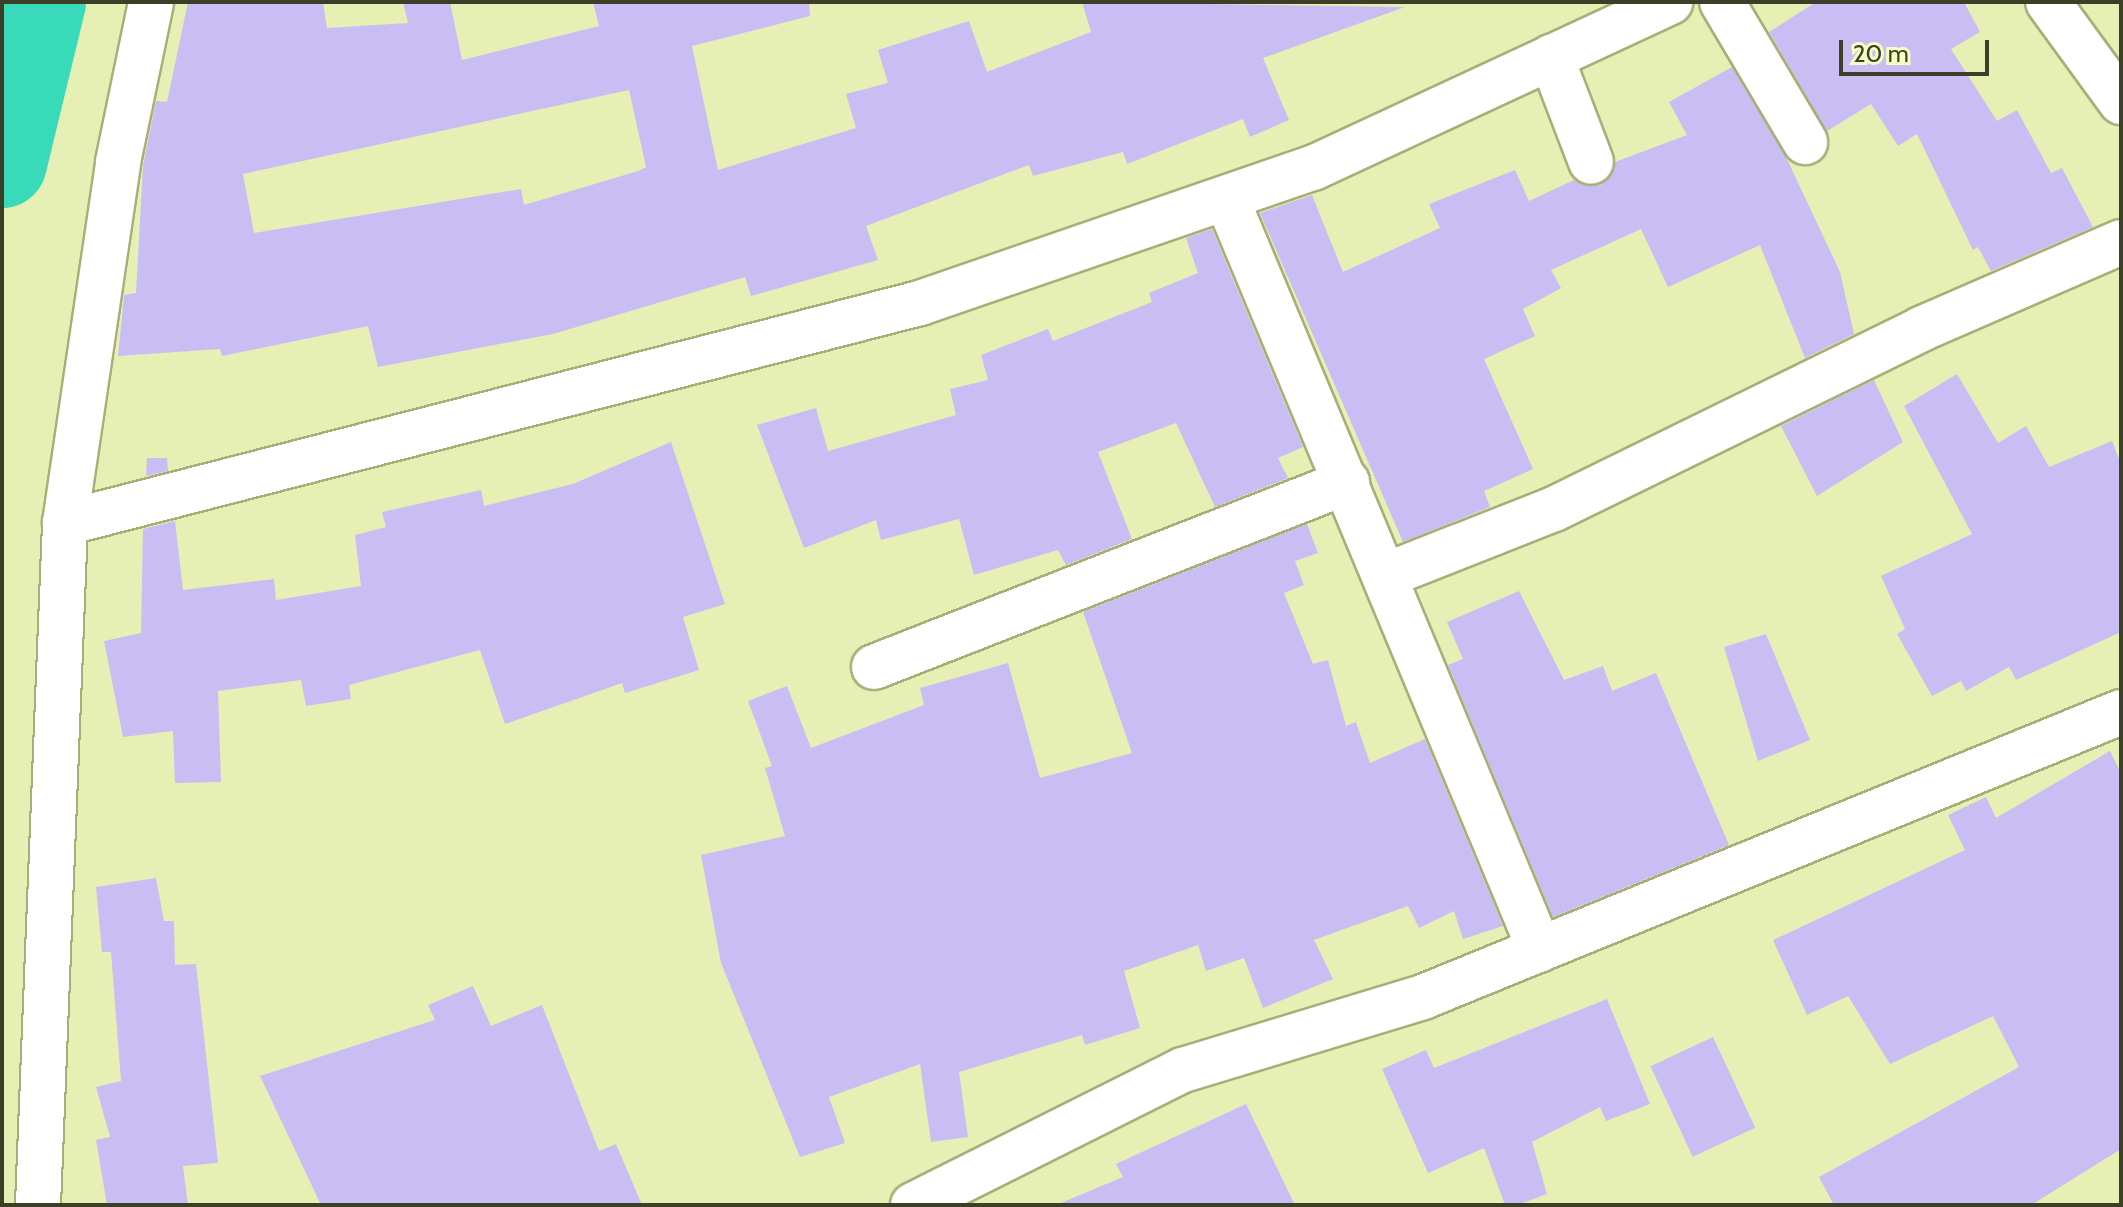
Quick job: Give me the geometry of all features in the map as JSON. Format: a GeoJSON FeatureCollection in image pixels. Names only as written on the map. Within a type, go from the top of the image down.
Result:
{"type":"FeatureCollection","features":[{"type":"Feature","properties":{"kind":"street"},"geometry":{"type":"LineString","coordinates":[[38,1205],[65,523],[118,162],[151,2]]}},
{"type":"Feature","properties":{"kind":"street"},"geometry":{"type":"LineString","coordinates":[[65,523],[920,303],[1228,202],[1670,2]]}},
{"type":"Feature","properties":{"kind":"street"},"geometry":{"type":"LineString","coordinates":[[1722,2],[1805,142]]}},
{"type":"Feature","properties":{"kind":"street"},"geometry":{"type":"LineString","coordinates":[[2048,2],[2121,102]]}},
{"type":"Feature","properties":{"kind":"street"},"geometry":{"type":"LineString","coordinates":[[1551,57],[1591,162]]}},
{"type":"Feature","properties":{"kind":"street"},"geometry":{"type":"LineString","coordinates":[[1228,202],[1389,574],[1540,950]]}},
{"type":"Feature","properties":{"kind":"street"},"geometry":{"type":"LineString","coordinates":[[1389,574],[1554,509],[1921,329],[2121,242]]}},
{"type":"Feature","properties":{"kind":"street"},"geometry":{"type":"LineString","coordinates":[[874,667],[1347,482]]}},
{"type":"Feature","properties":{"kind":"street"},"geometry":{"type":"LineString","coordinates":[[913,1205],[1183,1070],[1423,997],[2121,712]]}},
{"type":"Feature","properties":{"kind":"building"},"geometry":{"type":"Polygon","coordinates":[[[188,2],[323,2],[327,28],[408,23],[403,2],[450,2],[462,60],[599,26],[593,2],[809,2],[810,16],[692,46],[718,170],[856,128],[846,94],[888,83],[878,50],[969,21],[987,72],[1091,32],[1082,2],[1405,7],[1263,58],[1289,120],[1250,137],[1243,119],[1127,164],[1123,152],[1033,176],[1029,165],[866,226],[878,260],[751,296],[745,277],[553,334],[378,367],[368,326],[222,356],[220,349],[118,356],[124,295],[136,293],[143,166],[156,101],[167,102],[188,2]],[[629,90],[243,174],[254,233],[521,189],[524,205],[646,167],[629,90]]]}},
{"type":"Feature","properties":{"kind":"building"},"geometry":{"type":"Polygon","coordinates":[[[1816,2],[1964,2],[1980,32],[1951,49],[1997,121],[2017,110],[2051,173],[2062,168],[2093,227],[1991,271],[1978,247],[1973,250],[1917,134],[1898,146],[1871,104],[1827,131],[1769,32],[1816,2]]]}},
{"type":"Feature","properties":{"kind":"building"},"geometry":{"type":"Polygon","coordinates":[[[1732,67],[1786,157],[1840,272],[1854,334],[1805,358],[1760,245],[1668,287],[1641,229],[1551,270],[1561,288],[1523,309],[1535,336],[1484,359],[1533,469],[1484,491],[1490,507],[1403,542],[1260,213],[1312,195],[1343,272],[1440,228],[1429,204],[1515,170],[1529,201],[1574,180],[1601,185],[1615,162],[1687,135],[1669,102],[1732,67]]]}},
{"type":"Feature","properties":{"kind":"building"},"geometry":{"type":"Polygon","coordinates":[[[1212,229],[1303,447],[1278,458],[1288,478],[1215,507],[1176,423],[1098,452],[1132,539],[1066,565],[1058,550],[974,575],[959,519],[881,540],[876,520],[804,548],[757,425],[816,408],[828,451],[956,415],[950,389],[988,380],[981,355],[1048,329],[1053,341],[1152,302],[1149,293],[1198,273],[1186,238],[1212,229]]]}},
{"type":"Feature","properties":{"kind":"building"},"geometry":{"type":"Polygon","coordinates":[[[1957,374],[1998,443],[2026,426],[2049,467],[2112,441],[2121,464],[2121,632],[2016,680],[2009,667],[1966,691],[1961,681],[1932,696],[1897,634],[1905,629],[1881,576],[1972,534],[1904,406],[1957,374]]]}},
{"type":"Feature","properties":{"kind":"building"},"geometry":{"type":"Polygon","coordinates":[[[1874,380],[1903,442],[1817,496],[1781,426],[1874,380]]]}},
{"type":"Feature","properties":{"kind":"building"},"geometry":{"type":"Polygon","coordinates":[[[671,442],[725,604],[683,617],[699,670],[625,693],[622,683],[505,724],[480,650],[349,685],[351,699],[306,706],[301,680],[218,691],[221,782],[175,783],[173,731],[123,737],[104,641],[141,633],[143,529],[175,521],[183,590],[274,579],[276,600],[361,586],[355,535],[386,527],[382,512],[481,490],[484,506],[573,484],[671,442]]]}},
{"type":"Feature","properties":{"kind":"building"},"geometry":{"type":"Polygon","coordinates":[[[147,458],[167,458],[168,471],[146,476],[147,458]]]}},
{"type":"Feature","properties":{"kind":"building"},"geometry":{"type":"Polygon","coordinates":[[[1307,524],[1318,553],[1295,561],[1304,585],[1284,593],[1313,664],[1328,660],[1346,726],[1356,722],[1370,763],[1425,739],[1503,926],[1463,939],[1454,911],[1419,928],[1408,906],[1314,940],[1333,979],[1263,1008],[1244,958],[1206,971],[1198,945],[1124,971],[1140,1028],[1085,1045],[1082,1035],[959,1072],[968,1137],[931,1142],[920,1064],[829,1097],[845,1143],[800,1157],[721,963],[701,855],[785,836],[765,768],[772,766],[748,701],[787,686],[811,748],[924,705],[920,688],[1008,663],[1040,778],[1132,753],[1083,612],[1307,524]]]}},
{"type":"Feature","properties":{"kind":"building"},"geometry":{"type":"Polygon","coordinates":[[[1519,591],[1564,680],[1603,666],[1612,691],[1656,673],[1729,845],[1553,917],[1448,665],[1463,659],[1447,622],[1519,591]]]}},
{"type":"Feature","properties":{"kind":"building"},"geometry":{"type":"Polygon","coordinates":[[[1766,634],[1810,740],[1758,761],[1724,647],[1766,634]]]}},
{"type":"Feature","properties":{"kind":"building"},"geometry":{"type":"Polygon","coordinates":[[[2110,751],[2121,773],[2121,1149],[2031,1205],[1834,1205],[1819,1177],[2019,1067],[1993,1016],[1890,1064],[1848,996],[1807,1015],[1773,940],[1965,850],[1948,815],[1986,797],[1996,818],[2110,751]]]}},
{"type":"Feature","properties":{"kind":"building"},"geometry":{"type":"Polygon","coordinates":[[[156,878],[164,921],[174,921],[175,965],[196,964],[218,1163],[183,1166],[188,1205],[107,1205],[96,1140],[110,1137],[96,1087],[121,1081],[111,952],[102,952],[96,887],[156,878]]]}},
{"type":"Feature","properties":{"kind":"building"},"geometry":{"type":"Polygon","coordinates":[[[473,986],[491,1026],[542,1005],[599,1151],[616,1144],[642,1205],[321,1205],[260,1076],[435,1020],[428,1005],[473,986]]]}},
{"type":"Feature","properties":{"kind":"building"},"geometry":{"type":"Polygon","coordinates":[[[1607,999],[1650,1104],[1606,1121],[1600,1107],[1532,1142],[1547,1194],[1517,1205],[1505,1205],[1484,1148],[1428,1173],[1382,1069],[1426,1050],[1434,1068],[1607,999]]]}},
{"type":"Feature","properties":{"kind":"building"},"geometry":{"type":"Polygon","coordinates":[[[1713,1037],[1755,1128],[1693,1157],[1650,1066],[1713,1037]]]}},
{"type":"Feature","properties":{"kind":"building"},"geometry":{"type":"Polygon","coordinates":[[[1246,1104],[1295,1205],[1056,1205],[1123,1177],[1116,1164],[1246,1104]]]}},
{"type":"Feature","properties":{"kind":"waterway"},"geometry":{"type":"LineString","coordinates":[[2,163],[41,2]]}}]}
